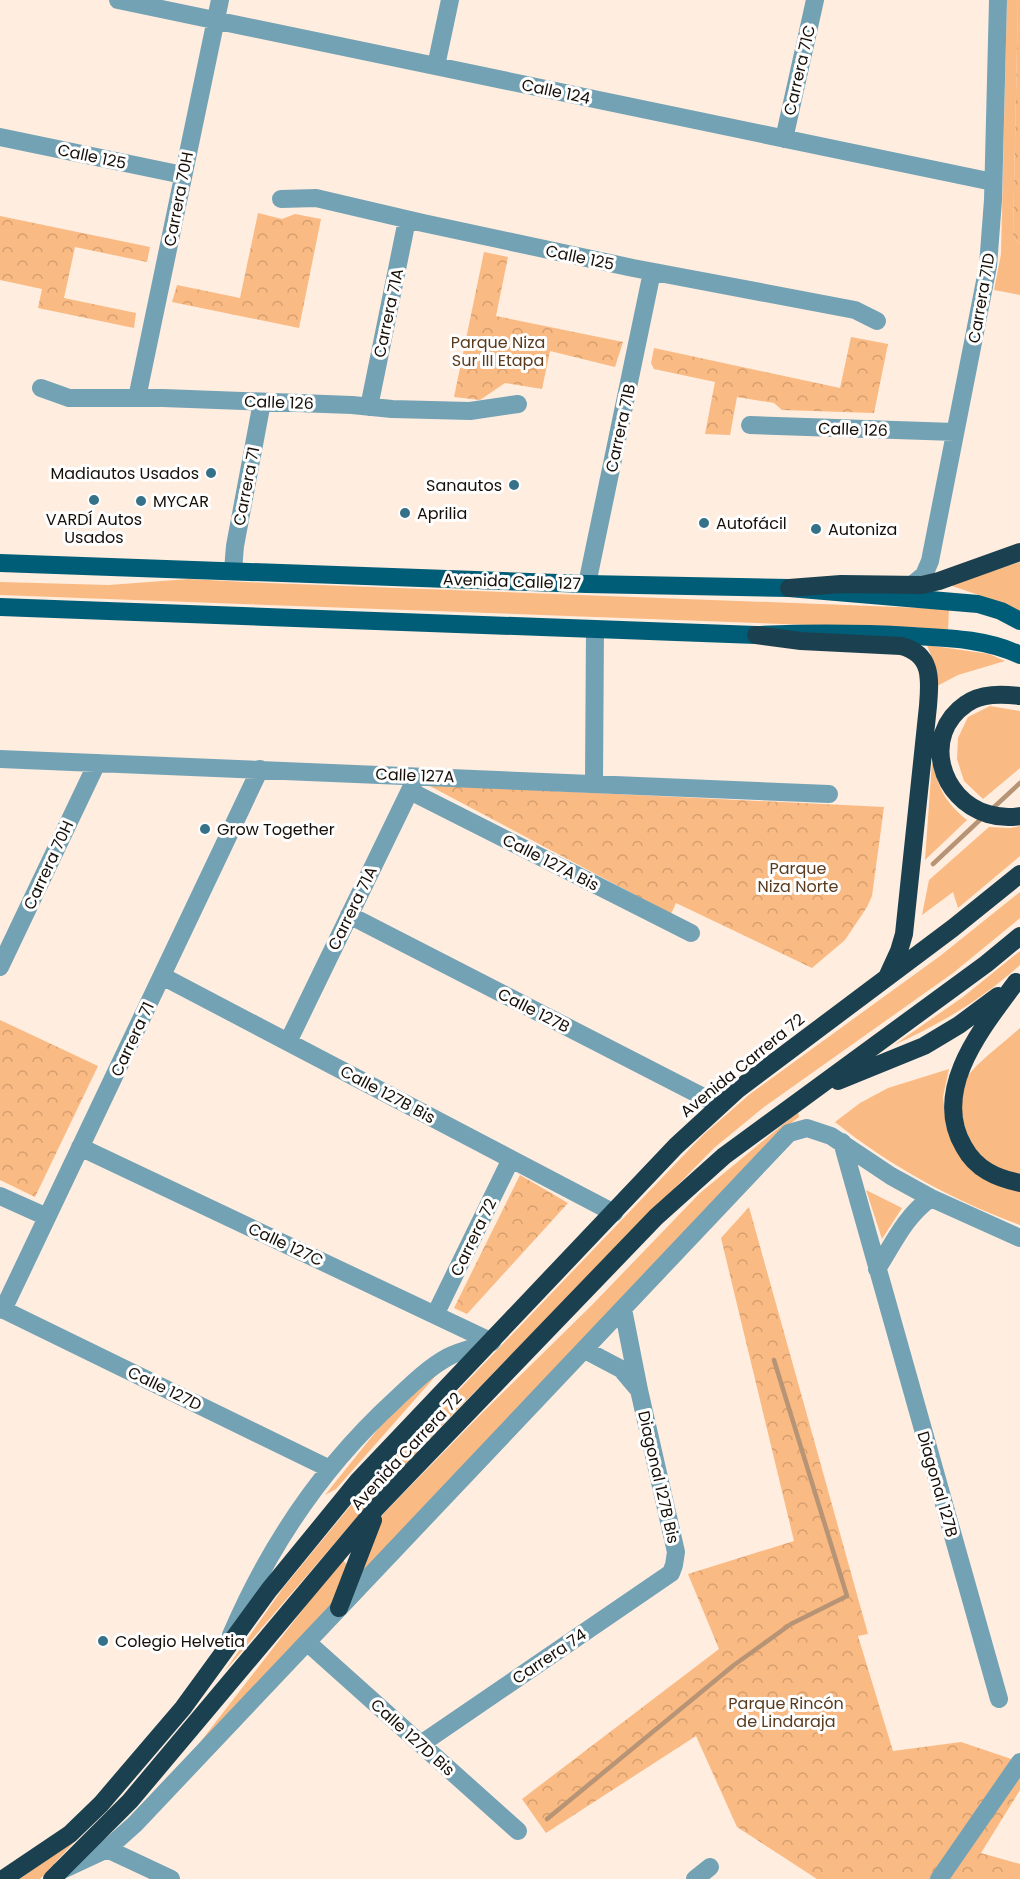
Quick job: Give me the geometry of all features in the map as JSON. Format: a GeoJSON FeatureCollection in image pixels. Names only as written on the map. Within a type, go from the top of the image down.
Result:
{"type":"FeatureCollection","features":[{"type":"Feature","properties":{"kind":"highway"},"geometry":{"type":"LineString","coordinates":[[996,561],[1020,540]]}},
{"type":"Feature","properties":{"kind":"highway"},"geometry":{"type":"LineString","coordinates":[[789,588],[841,584],[912,585],[939,581],[1020,552]]}},
{"type":"Feature","properties":{"kind":"highway"},"geometry":{"type":"LineString","coordinates":[[756,635],[801,641],[901,646],[911,648],[925,662],[929,687],[928,706],[904,934],[899,951],[885,980]]}},
{"type":"Feature","properties":{"kind":"highway"},"geometry":{"type":"LineString","coordinates":[[1020,696],[1005,694],[985,696],[966,704],[951,719],[942,739],[941,760],[946,780],[958,798],[976,810],[996,816],[1020,816]]}},
{"type":"Feature","properties":{"kind":"highway","name":"Avenida Carrera 72"},"geometry":{"type":"LineString","coordinates":[[3,1879],[70,1834],[86,1819],[183,1708],[269,1590],[358,1481],[662,1161],[719,1106],[784,1053],[885,980],[1020,874]]}},
{"type":"Feature","properties":{"kind":"highway","name":"Avenida Carrera 72"},"geometry":{"type":"LineString","coordinates":[[55,1875],[130,1801],[377,1507],[656,1217],[724,1155],[986,964],[1020,936]]}},
{"type":"Feature","properties":{"kind":"highway"},"geometry":{"type":"LineString","coordinates":[[1018,980],[985,1024],[969,1053],[952,1098],[952,1105],[954,1126],[967,1154],[982,1169],[1000,1179],[1020,1183]]}},
{"type":"Feature","properties":{"kind":"highway","name":"Avenida Carrera 72"},"geometry":{"type":"LineString","coordinates":[[814,1090],[938,1039],[989,1004],[1018,980]]}},
{"type":"Feature","properties":{"kind":"highway"},"geometry":{"type":"LineString","coordinates":[[339,1608],[377,1507]]}},
{"type":"Feature","properties":{"kind":"main road","name":"Avenida Calle 127"},"geometry":{"type":"LineString","coordinates":[[0,562],[588,584],[789,588],[978,604],[1020,621]]}},
{"type":"Feature","properties":{"kind":"main road"},"geometry":{"type":"LineString","coordinates":[[0,607],[756,635],[878,634],[977,642],[1020,655]]}},
{"type":"Feature","properties":{"kind":"street","name":"Calle 124"},"geometry":{"type":"LineString","coordinates":[[118,0],[993,182]]}},
{"type":"Feature","properties":{"kind":"street","name":"Carrera 70H"},"geometry":{"type":"LineString","coordinates":[[136,398],[220,0]]}},
{"type":"Feature","properties":{"kind":"street"},"geometry":{"type":"LineString","coordinates":[[436,66],[450,0]]}},
{"type":"Feature","properties":{"kind":"street","name":"Carrera 71C"},"geometry":{"type":"LineString","coordinates":[[784,139],[814,0]]}},
{"type":"Feature","properties":{"kind":"street","name":"Carrera 71D"},"geometry":{"type":"LineString","coordinates":[[912,585],[924,575],[930,561],[987,275],[993,182],[998,0]]}},
{"type":"Feature","properties":{"kind":"street","name":"Calle 125"},"geometry":{"type":"LineString","coordinates":[[0,137],[183,175]]}},
{"type":"Feature","properties":{"kind":"street","name":"Calle 125"},"geometry":{"type":"LineString","coordinates":[[281,199],[316,198],[407,220],[652,272],[855,310],[877,321]]}},
{"type":"Feature","properties":{"kind":"street","name":"Carrera 71A"},"geometry":{"type":"LineString","coordinates":[[369,407],[407,220]]}},
{"type":"Feature","properties":{"kind":"street","name":"Carrera 71B"},"geometry":{"type":"LineString","coordinates":[[588,584],[652,272]]}},
{"type":"Feature","properties":{"kind":"street","name":"Calle 126"},"geometry":{"type":"LineString","coordinates":[[41,388],[69,398],[262,402],[470,411],[518,404]]}},
{"type":"Feature","properties":{"kind":"street","name":"Carrera 71"},"geometry":{"type":"LineString","coordinates":[[233,570],[235,546],[262,402]]}},
{"type":"Feature","properties":{"kind":"street","name":"Calle 126"},"geometry":{"type":"LineString","coordinates":[[750,425],[956,432]]}},
{"type":"Feature","properties":{"kind":"street"},"geometry":{"type":"LineString","coordinates":[[594,782],[596,629]]}},
{"type":"Feature","properties":{"kind":"street","name":"Calle 127A"},"geometry":{"type":"LineString","coordinates":[[0,759],[260,769],[414,783],[594,782],[829,794]]}},
{"type":"Feature","properties":{"kind":"street","name":"Carrera 70H"},"geometry":{"type":"LineString","coordinates":[[0,967],[97,763]]}},
{"type":"Feature","properties":{"kind":"street","name":"Carrera 71"},"geometry":{"type":"LineString","coordinates":[[2,1309],[260,769]]}},
{"type":"Feature","properties":{"kind":"street","name":"Carrera 71A"},"geometry":{"type":"LineString","coordinates":[[288,1042],[414,783]]}},
{"type":"Feature","properties":{"kind":"street","name":"Calle 127A Bis"},"geometry":{"type":"LineString","coordinates":[[414,783],[691,933]]}},
{"type":"Feature","properties":{"kind":"street","name":"Calle 127B"},"geometry":{"type":"LineString","coordinates":[[349,915],[719,1106]]}},
{"type":"Feature","properties":{"kind":"street","name":"Calle 127B Bis"},"geometry":{"type":"LineString","coordinates":[[162,976],[614,1213]]}},
{"type":"Feature","properties":{"kind":"street","name":"Avenida Carrera 72"},"geometry":{"type":"LineString","coordinates":[[55,1875],[107,1849],[135,1824],[585,1350],[781,1139],[789,1133],[807,1128],[842,1142]]}},
{"type":"Feature","properties":{"kind":"street"},"geometry":{"type":"LineString","coordinates":[[842,1142],[891,1176],[931,1198],[1020,1238]]}},
{"type":"Feature","properties":{"kind":"street","name":"Diagonal 127B"},"geometry":{"type":"LineString","coordinates":[[842,1142],[999,1700]]}},
{"type":"Feature","properties":{"kind":"street","name":"Calle 127C"},"geometry":{"type":"LineString","coordinates":[[80,1147],[492,1342]]}},
{"type":"Feature","properties":{"kind":"street","name":"Carrera 72"},"geometry":{"type":"LineString","coordinates":[[435,1315],[511,1159]]}},
{"type":"Feature","properties":{"kind":"street"},"geometry":{"type":"LineString","coordinates":[[0,1196],[47,1217]]}},
{"type":"Feature","properties":{"kind":"street"},"geometry":{"type":"LineString","coordinates":[[878,1269],[908,1219],[931,1198]]}},
{"type":"Feature","properties":{"kind":"street","name":"Calle 127D"},"geometry":{"type":"LineString","coordinates":[[2,1309],[330,1469]]}},
{"type":"Feature","properties":{"kind":"street","name":"Diagonal 127B Bis"},"geometry":{"type":"LineString","coordinates":[[623,1309],[676,1552],[674,1565]]}},
{"type":"Feature","properties":{"kind":"street","name":"Avenida Carrera 72"},"geometry":{"type":"LineString","coordinates":[[226,1648],[243,1608],[277,1546],[294,1518],[330,1469],[376,1417],[425,1372],[451,1355],[492,1342]]}},
{"type":"Feature","properties":{"kind":"street"},"geometry":{"type":"LineString","coordinates":[[585,1350],[621,1369],[639,1390]]}},
{"type":"Feature","properties":{"kind":"street","name":"Carrera 74"},"geometry":{"type":"LineString","coordinates":[[421,1744],[670,1573],[674,1565]]}},
{"type":"Feature","properties":{"kind":"street","name":"Calle 127D Bis"},"geometry":{"type":"LineString","coordinates":[[308,1643],[518,1831]]}},
{"type":"Feature","properties":{"kind":"street"},"geometry":{"type":"LineString","coordinates":[[939,1879],[1020,1762]]}},
{"type":"Feature","properties":{"kind":"street"},"geometry":{"type":"LineString","coordinates":[[107,1849],[171,1879]]}},
{"type":"Feature","properties":{"kind":"street"},"geometry":{"type":"LineString","coordinates":[[695,1879],[710,1867]]}},
{"type":"Feature","properties":{"kind":"green space"},"geometry":{"type":"Polygon","coordinates":[[[1007,0],[1018,0],[1013,237],[1020,244],[1020,295],[994,290],[1001,254],[1007,0]]]}},
{"type":"Feature","properties":{"kind":"green space"},"geometry":{"type":"Polygon","coordinates":[[[1018,0],[1020,0],[1020,244],[1013,237],[1018,0]]]}},
{"type":"Feature","properties":{"kind":"green space"},"geometry":{"type":"Polygon","coordinates":[[[258,213],[282,219],[295,214],[321,219],[299,328],[172,302],[177,285],[240,298],[258,213]]]}},
{"type":"Feature","properties":{"kind":"green space"},"geometry":{"type":"Polygon","coordinates":[[[0,216],[150,247],[147,262],[75,247],[64,298],[136,313],[134,328],[38,308],[42,289],[0,280],[0,216]]]}},
{"type":"Feature","properties":{"kind":"green space","name":"Parque Niza Sur III Etapa"},"geometry":{"type":"Polygon","coordinates":[[[484,252],[508,257],[496,316],[623,342],[615,367],[550,351],[542,389],[505,383],[480,400],[454,397],[484,252]]]}},
{"type":"Feature","properties":{"kind":"green space"},"geometry":{"type":"Polygon","coordinates":[[[851,337],[888,344],[874,413],[782,410],[774,403],[737,397],[730,435],[705,434],[715,382],[654,369],[651,363],[654,348],[840,388],[851,337]]]}},
{"type":"Feature","properties":{"kind":"green space"},"geometry":{"type":"Polygon","coordinates":[[[1020,562],[1020,613],[982,596],[949,585],[1020,562]]]}},
{"type":"Feature","properties":{"kind":"green space"},"geometry":{"type":"Polygon","coordinates":[[[189,579],[949,609],[948,630],[0,595],[0,582],[109,585],[189,579]]]}},
{"type":"Feature","properties":{"kind":"green space"},"geometry":{"type":"Polygon","coordinates":[[[927,645],[989,654],[1005,661],[958,675],[937,686],[936,669],[927,645]]]}},
{"type":"Feature","properties":{"kind":"green space"},"geometry":{"type":"Polygon","coordinates":[[[990,706],[1020,711],[1020,768],[983,799],[964,781],[957,759],[958,738],[968,717],[990,706]]]}},
{"type":"Feature","properties":{"kind":"green space"},"geometry":{"type":"Polygon","coordinates":[[[932,762],[944,794],[953,807],[967,820],[925,860],[932,762]]]}},
{"type":"Feature","properties":{"kind":"green space","name":"Parque Niza Norte"},"geometry":{"type":"Polygon","coordinates":[[[428,785],[884,807],[872,896],[845,940],[812,968],[676,903],[671,914],[428,785]]]}},
{"type":"Feature","properties":{"kind":"green space"},"geometry":{"type":"Polygon","coordinates":[[[1020,826],[1020,856],[958,908],[953,892],[922,915],[929,880],[989,827],[1020,826]]]}},
{"type":"Feature","properties":{"kind":"green space"},"geometry":{"type":"Polygon","coordinates":[[[1020,892],[1020,918],[953,973],[764,1107],[714,1148],[452,1415],[370,1502],[224,1672],[283,1588],[365,1488],[703,1135],[750,1094],[940,956],[1020,892]]]}},
{"type":"Feature","properties":{"kind":"green space"},"geometry":{"type":"Polygon","coordinates":[[[1020,951],[1020,965],[991,989],[945,1019],[894,1045],[963,997],[1020,951]]]}},
{"type":"Feature","properties":{"kind":"green space"},"geometry":{"type":"Polygon","coordinates":[[[0,1020],[98,1066],[35,1197],[0,1180],[0,1020]]]}},
{"type":"Feature","properties":{"kind":"green space"},"geometry":{"type":"Polygon","coordinates":[[[1020,1028],[1020,1174],[994,1166],[978,1152],[966,1131],[961,1106],[965,1082],[971,1072],[1020,1028]]]}},
{"type":"Feature","properties":{"kind":"green space"},"geometry":{"type":"Polygon","coordinates":[[[949,1069],[943,1097],[947,1129],[1020,1191],[1020,1225],[971,1205],[923,1181],[878,1154],[835,1122],[860,1103],[888,1088],[949,1069]]]}},
{"type":"Feature","properties":{"kind":"green space"},"geometry":{"type":"Polygon","coordinates":[[[798,1112],[799,1117],[782,1130],[359,1577],[383,1514],[592,1305],[700,1193],[798,1112]]]}},
{"type":"Feature","properties":{"kind":"green space"},"geometry":{"type":"Polygon","coordinates":[[[520,1175],[568,1203],[467,1314],[454,1308],[520,1175]]]}},
{"type":"Feature","properties":{"kind":"green space"},"geometry":{"type":"Polygon","coordinates":[[[866,1190],[902,1208],[882,1239],[866,1190]]]}},
{"type":"Feature","properties":{"kind":"green space","name":"Parque Rincón de Lindaraja"},"geometry":{"type":"Polygon","coordinates":[[[749,1207],[868,1634],[858,1636],[893,1751],[961,1742],[1020,1762],[1020,1790],[981,1853],[1020,1864],[1020,1879],[817,1879],[737,1827],[696,1736],[546,1833],[522,1799],[719,1649],[688,1574],[794,1541],[721,1238],[749,1207]]]}},
{"type":"Feature","properties":{"kind":"green space"},"geometry":{"type":"Polygon","coordinates":[[[440,1371],[336,1489],[325,1495],[390,1414],[440,1371]]]}},
{"type":"Feature","properties":{"kind":"green space"},"geometry":{"type":"Polygon","coordinates":[[[342,1559],[349,1567],[336,1605],[191,1754],[342,1559]]]}},
{"type":"Feature","properties":{"kind":"green space"},"geometry":{"type":"Polygon","coordinates":[[[77,1839],[40,1879],[19,1879],[77,1839]]]}},
{"type":"Feature","properties":{"kind":"waterway"},"geometry":{"type":"LineString","coordinates":[[992,809],[1020,783]]}},
{"type":"Feature","properties":{"kind":"waterway"},"geometry":{"type":"LineString","coordinates":[[933,864],[983,817]]}},
{"type":"Feature","properties":{"kind":"waterway"},"geometry":{"type":"LineString","coordinates":[[547,1819],[734,1665],[791,1624],[847,1596],[774,1360]]}},
{"type":"Feature","properties":{"kind":"place","name":"Madiautos Usados"},"geometry":{"type":"Point","coordinates":[211,473]}},
{"type":"Feature","properties":{"kind":"place","name":"Sanautos"},"geometry":{"type":"Point","coordinates":[514,485]}},
{"type":"Feature","properties":{"kind":"place","name":"VARDÍ Autos Usados"},"geometry":{"type":"Point","coordinates":[94,500]}},
{"type":"Feature","properties":{"kind":"place","name":"MYCAR"},"geometry":{"type":"Point","coordinates":[141,501]}},
{"type":"Feature","properties":{"kind":"place","name":"Aprilia"},"geometry":{"type":"Point","coordinates":[405,513]}},
{"type":"Feature","properties":{"kind":"place","name":"Autofácil"},"geometry":{"type":"Point","coordinates":[704,523]}},
{"type":"Feature","properties":{"kind":"place","name":"Autoniza"},"geometry":{"type":"Point","coordinates":[816,529]}},
{"type":"Feature","properties":{"kind":"place","name":"Grow Together"},"geometry":{"type":"Point","coordinates":[205,829]}},
{"type":"Feature","properties":{"kind":"place","name":"Colegio Helvetia"},"geometry":{"type":"Point","coordinates":[103,1641]}}]}
